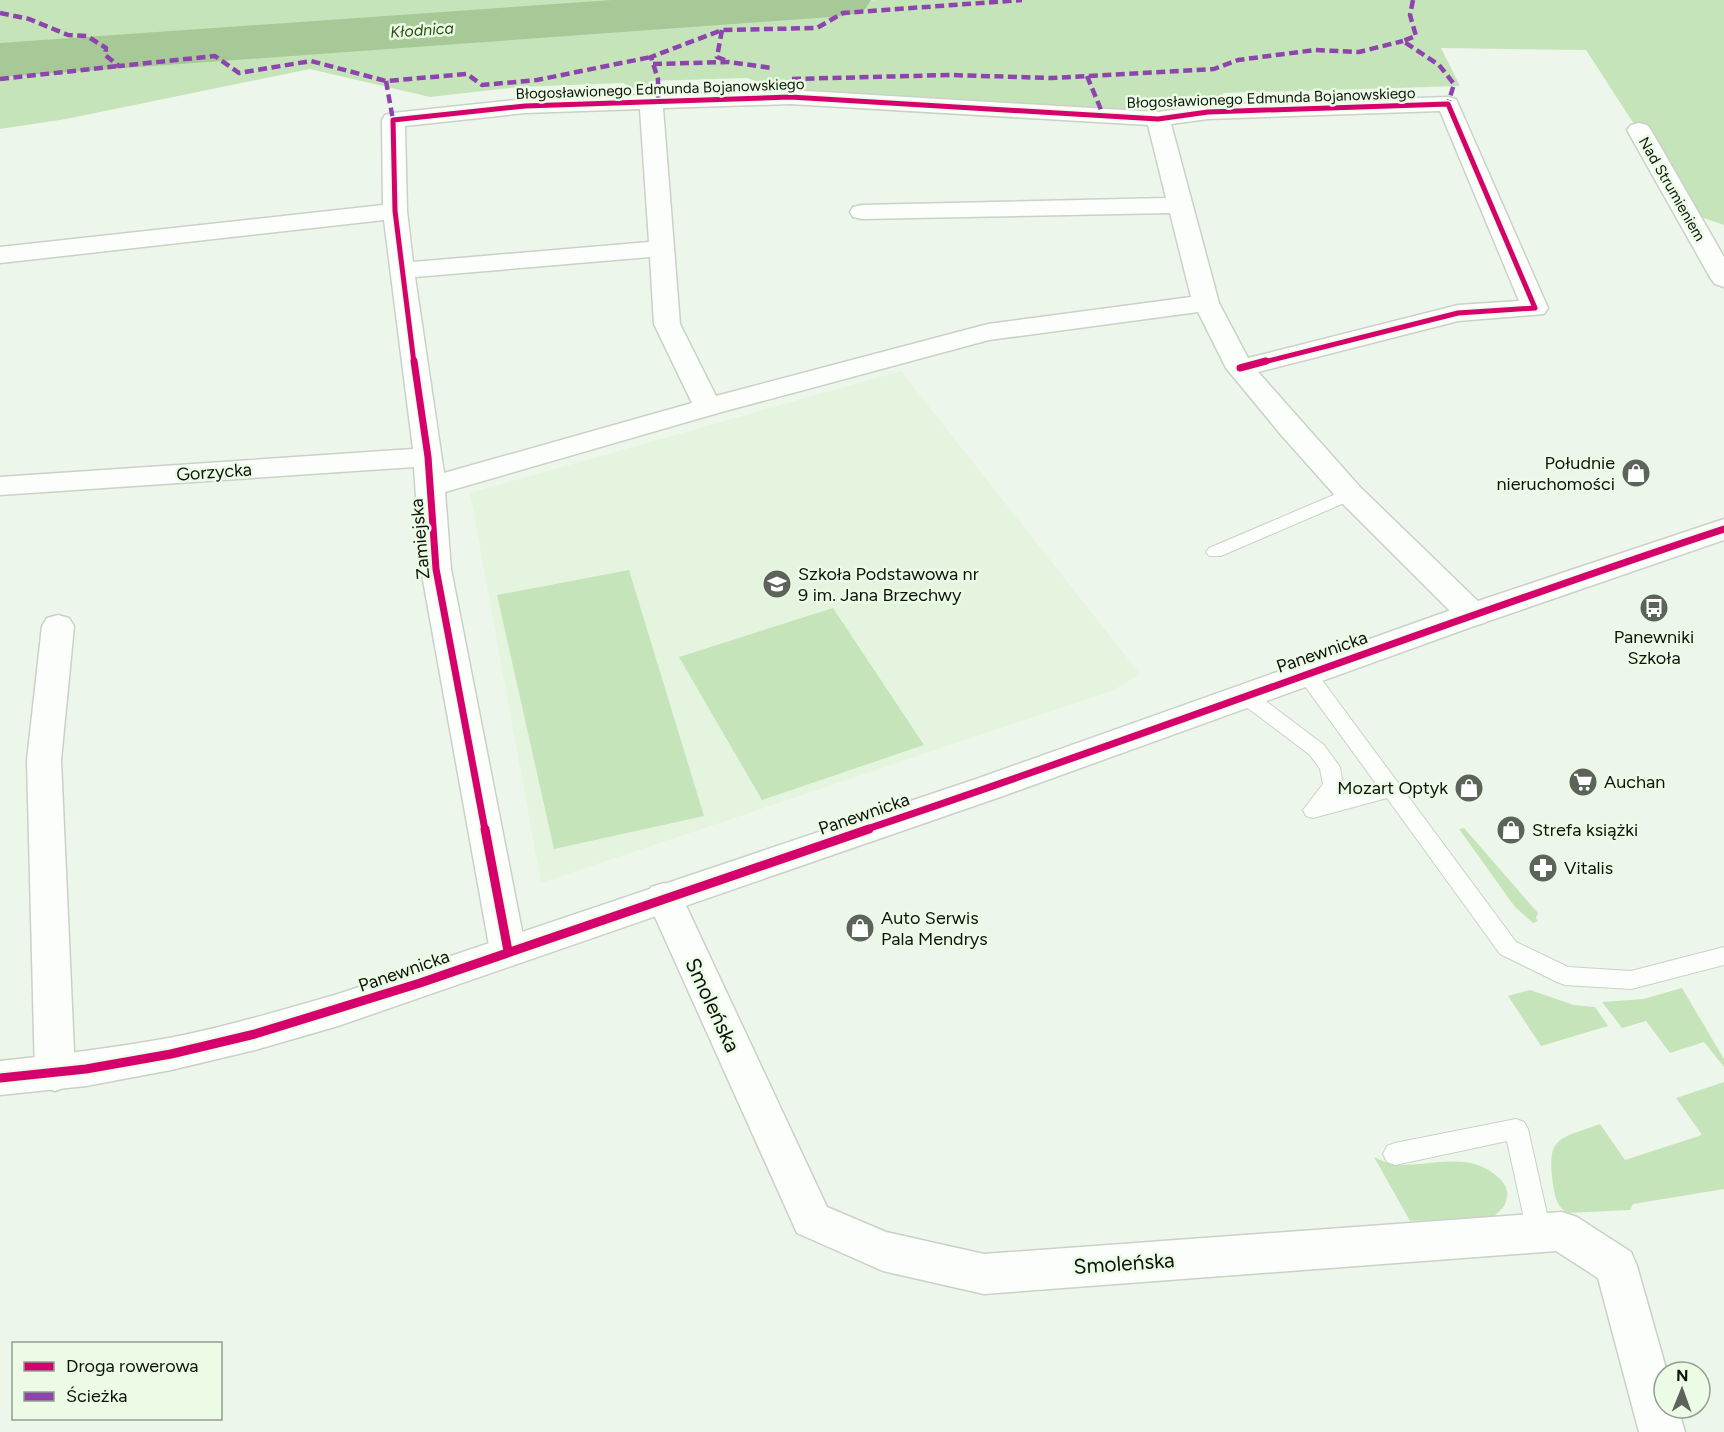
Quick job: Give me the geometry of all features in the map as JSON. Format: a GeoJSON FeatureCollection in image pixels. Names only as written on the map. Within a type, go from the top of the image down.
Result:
{"type":"FeatureCollection","features":[{"type":"Feature","properties":{"kind":"street","name":"Błogosławionego Edmunda Bojanowskiego"},"geometry":{"type":"LineString","coordinates":[[393,120],[525,106],[651,100],[808,98],[1158,119],[1208,112],[1448,104],[1535,309],[1458,313],[1240,368]]}},
{"type":"Feature","properties":{"kind":"street","name":"Błogosławionego Edmunda Bojanowskiego"},"geometry":{"type":"LineString","coordinates":[[651,100],[667,324],[708,407]]}},
{"type":"Feature","properties":{"kind":"street","name":"Błogosławionego Edmunda Bojanowskiego"},"geometry":{"type":"LineString","coordinates":[[1158,119],[1206,303],[1240,368],[1350,494],[1473,615]]}},
{"type":"Feature","properties":{"kind":"street","name":"Zamiejska"},"geometry":{"type":"LineString","coordinates":[[393,120],[395,211],[401,271],[428,457],[436,569],[508,951]]}},
{"type":"Feature","properties":{"kind":"street","name":"Nad Strumieniem"},"geometry":{"type":"LineString","coordinates":[[1638,130],[1724,279]]}},
{"type":"Feature","properties":{"kind":"street"},"geometry":{"type":"LineString","coordinates":[[862,212],[1182,205]]}},
{"type":"Feature","properties":{"kind":"street"},"geometry":{"type":"LineString","coordinates":[[0,255],[395,211]]}},
{"type":"Feature","properties":{"kind":"street"},"geometry":{"type":"LineString","coordinates":[[401,271],[663,248]]}},
{"type":"Feature","properties":{"kind":"street"},"geometry":{"type":"LineString","coordinates":[[431,486],[708,407],[988,332],[1206,303]]}},
{"type":"Feature","properties":{"kind":"street","name":"Gorzycka"},"geometry":{"type":"LineString","coordinates":[[0,486],[428,457]]}},
{"type":"Feature","properties":{"kind":"street","name":"Panewnicka"},"geometry":{"type":"LineString","coordinates":[[0,1078],[55,1074],[196,1050],[350,1006],[1034,772],[1604,568],[1724,529]]}},
{"type":"Feature","properties":{"kind":"street"},"geometry":{"type":"LineString","coordinates":[[55,1074],[44,760],[58,626]]}},
{"type":"Feature","properties":{"kind":"street","name":"Smoleńska"},"geometry":{"type":"LineString","coordinates":[[664,897],[812,1220],[883,1251],[984,1274],[1562,1231],[1616,1266],[1662,1432]]}},
{"type":"Feature","properties":{"kind":"lane"},"geometry":{"type":"LineString","coordinates":[[1215,552],[1350,494]]}},
{"type":"Feature","properties":{"kind":"lane"},"geometry":{"type":"LineString","coordinates":[[1306,673],[1508,948],[1565,976],[1631,980],[1724,956]]}},
{"type":"Feature","properties":{"kind":"lane"},"geometry":{"type":"LineString","coordinates":[[1244,695],[1317,750],[1330,767],[1333,786],[1313,810],[1391,789]]}},
{"type":"Feature","properties":{"kind":"lane"},"geometry":{"type":"LineString","coordinates":[[1395,1154],[1516,1129],[1539,1232]]}},
{"type":"Feature","properties":{"kind":"shaded area","name":"Szkoła Podstawowa nr 9 im. Jana Brzechwy"},"geometry":{"type":"Polygon","coordinates":[[[901,371],[1140,674],[1114,690],[541,883],[470,493],[901,371]]]}},
{"type":"Feature","properties":{"kind":"green space"},"geometry":{"type":"Polygon","coordinates":[[[0,0],[792,0],[0,56],[0,0]]]}},
{"type":"Feature","properties":{"kind":"green space"},"geometry":{"type":"Polygon","coordinates":[[[877,0],[1724,0],[1724,225],[1695,215],[1644,125],[1634,124],[1586,50],[1441,48],[1460,86],[1224,93],[1211,106],[1123,109],[967,102],[777,89],[747,78],[649,81],[656,88],[652,93],[643,94],[623,83],[519,87],[430,97],[310,69],[66,119],[0,129],[0,62],[877,0]]]}},
{"type":"Feature","properties":{"kind":"green space"},"geometry":{"type":"Polygon","coordinates":[[[629,570],[704,816],[554,849],[497,595],[629,570]]]}},
{"type":"Feature","properties":{"kind":"green space"},"geometry":{"type":"Polygon","coordinates":[[[833,608],[924,745],[762,800],[679,657],[833,608]]]}},
{"type":"Feature","properties":{"kind":"green space"},"geometry":{"type":"Polygon","coordinates":[[[1464,828],[1538,913],[1536,918],[1538,921],[1533,923],[1515,907],[1459,829],[1464,828]]]}},
{"type":"Feature","properties":{"kind":"green space"},"geometry":{"type":"Polygon","coordinates":[[[1682,988],[1724,1059],[1724,1067],[1704,1042],[1670,1053],[1646,1021],[1622,1028],[1602,1002],[1643,999],[1682,988]]]}},
{"type":"Feature","properties":{"kind":"green space"},"geometry":{"type":"Polygon","coordinates":[[[1530,990],[1574,1005],[1595,1007],[1608,1026],[1541,1046],[1508,996],[1530,990]]]}},
{"type":"Feature","properties":{"kind":"green space"},"geometry":{"type":"Polygon","coordinates":[[[1724,1082],[1724,1189],[1633,1204],[1630,1210],[1567,1213],[1560,1207],[1554,1193],[1551,1168],[1554,1148],[1558,1142],[1574,1133],[1600,1124],[1625,1160],[1702,1135],[1676,1098],[1724,1082]]]}},
{"type":"Feature","properties":{"kind":"green space"},"geometry":{"type":"Polygon","coordinates":[[[1374,1157],[1396,1165],[1465,1162],[1477,1165],[1489,1170],[1503,1182],[1507,1191],[1506,1201],[1500,1211],[1488,1219],[1410,1221],[1374,1157]]]}},
{"type":"Feature","properties":{"kind":"waterway","name":"Kłodnica"},"geometry":{"type":"LineString","coordinates":[[0,60],[844,0]]}},
{"type":"Feature","properties":{"kind":"waterway","name":"Kłodnica"},"geometry":{"type":"LineString","coordinates":[[646,13],[647,20]]}},
{"type":"Feature","properties":{"kind":"marked path"},"geometry":{"type":"LineString","coordinates":[[658,100],[658,79],[651,57],[722,30],[817,28],[843,13],[1022,0]]}},
{"type":"Feature","properties":{"kind":"marked path"},"geometry":{"type":"LineString","coordinates":[[1413,0],[1410,15],[1416,36],[1403,41],[1439,65],[1454,84],[1448,104]]}},
{"type":"Feature","properties":{"kind":"marked path"},"geometry":{"type":"LineString","coordinates":[[0,13],[29,19],[68,35],[87,36],[106,48],[105,55],[119,66],[215,56],[239,73],[311,61],[386,81],[467,74],[482,85],[537,80],[651,57]]}},
{"type":"Feature","properties":{"kind":"marked path"},"geometry":{"type":"LineString","coordinates":[[722,30],[717,57],[727,61]]}},
{"type":"Feature","properties":{"kind":"marked path"},"geometry":{"type":"LineString","coordinates":[[792,79],[950,75],[1051,78],[1214,69],[1238,60],[1315,50],[1359,52],[1403,41]]}},
{"type":"Feature","properties":{"kind":"marked path"},"geometry":{"type":"LineString","coordinates":[[653,64],[729,62],[772,68]]}},
{"type":"Feature","properties":{"kind":"marked path"},"geometry":{"type":"LineString","coordinates":[[0,79],[119,66]]}},
{"type":"Feature","properties":{"kind":"marked path"},"geometry":{"type":"LineString","coordinates":[[1087,76],[1104,117]]}},
{"type":"Feature","properties":{"kind":"marked path"},"geometry":{"type":"LineString","coordinates":[[386,81],[393,120]]}},
{"type":"Feature","properties":{"kind":"cycle path"},"geometry":{"type":"LineString","coordinates":[[508,951],[436,569],[428,457],[401,271],[395,211],[393,120],[525,106],[790,97],[1158,119],[1208,112],[1448,104],[1535,308],[1458,313],[1240,368]]}},
{"type":"Feature","properties":{"kind":"cycle path"},"geometry":{"type":"LineString","coordinates":[[0,1078],[86,1069],[171,1054],[255,1034],[338,1010],[991,787],[1465,617],[1724,529]]}},
{"type":"Feature","properties":{"kind":"place","name":"Południe nieruchomości"},"geometry":{"type":"Point","coordinates":[1636,473]}},
{"type":"Feature","properties":{"kind":"place","name":"Szkoła Podstawowa nr 9 im. Jana Brzechwy"},"geometry":{"type":"Point","coordinates":[777,584]}},
{"type":"Feature","properties":{"kind":"place","name":"Panewniki Szkoła"},"geometry":{"type":"Point","coordinates":[1654,608]}},
{"type":"Feature","properties":{"kind":"place","name":"Auchan"},"geometry":{"type":"Point","coordinates":[1583,782]}},
{"type":"Feature","properties":{"kind":"place","name":"Mozart Optyk"},"geometry":{"type":"Point","coordinates":[1469,788]}},
{"type":"Feature","properties":{"kind":"place","name":"Strefa książki"},"geometry":{"type":"Point","coordinates":[1511,830]}},
{"type":"Feature","properties":{"kind":"place","name":"Vitalis"},"geometry":{"type":"Point","coordinates":[1543,868]}},
{"type":"Feature","properties":{"kind":"place","name":"Auto Serwis Pala Mendrys"},"geometry":{"type":"Point","coordinates":[860,928]}}]}
